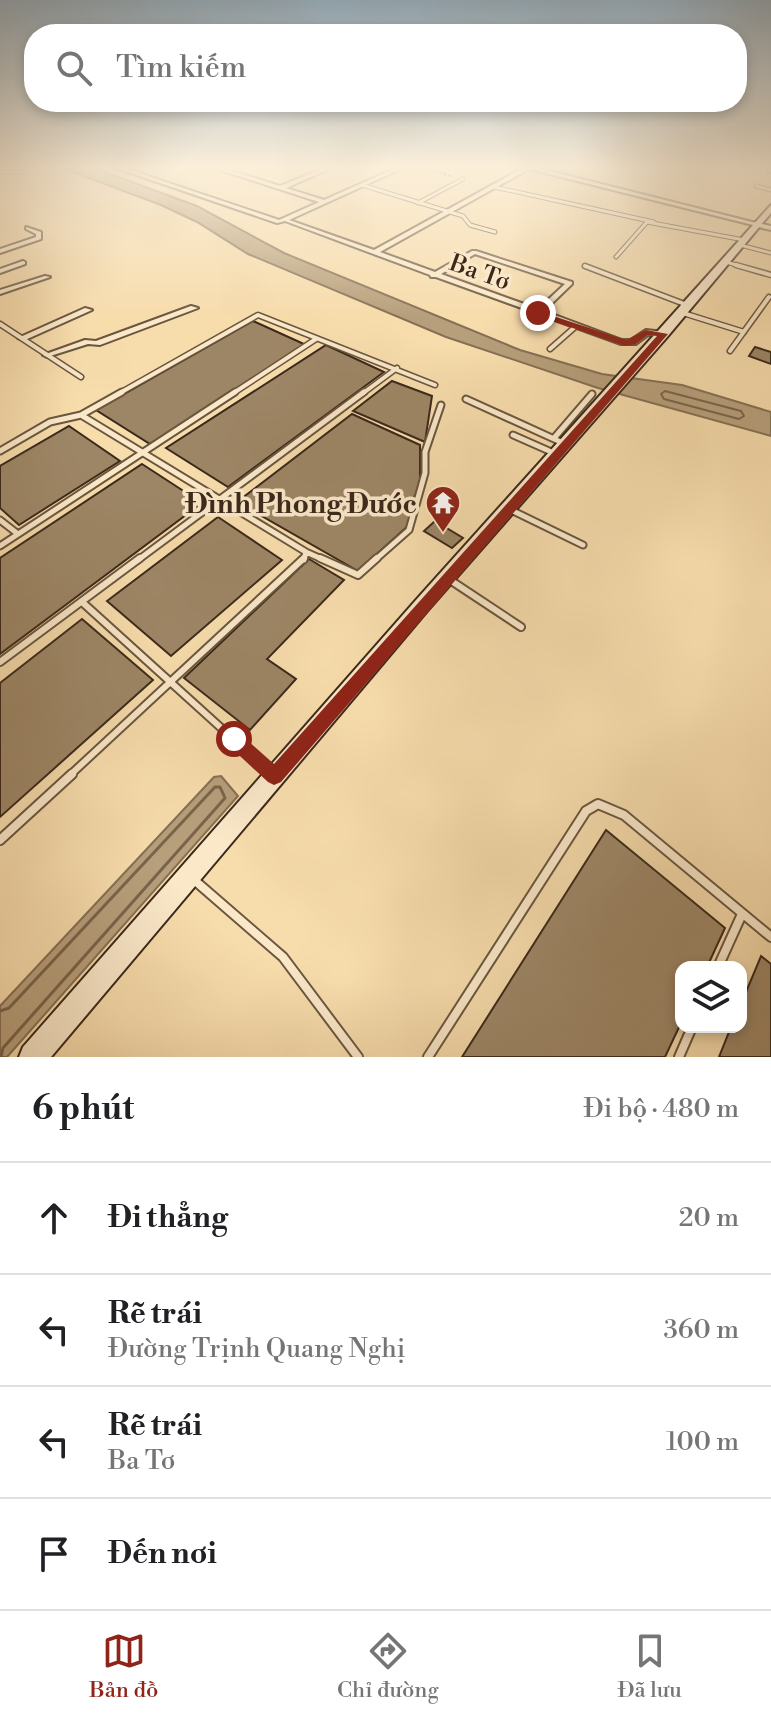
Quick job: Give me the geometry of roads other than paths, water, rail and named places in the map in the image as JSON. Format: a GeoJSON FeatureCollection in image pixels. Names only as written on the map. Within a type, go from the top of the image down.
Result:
{"type":"FeatureCollection","features":[{"type":"Feature","properties":{"kind":"main road"},"geometry":{"type":"LineString","coordinates":[[33,1057],[508,508],[597,398],[635,367],[763,217]]}},
{"type":"Feature","properties":{"kind":"street","name":"Ba Tơ"},"geometry":{"type":"LineString","coordinates":[[261,217],[288,221],[625,343],[633,342],[646,332],[664,334]]}},
{"type":"Feature","properties":{"kind":"street"},"geometry":{"type":"LineString","coordinates":[[288,221],[295,217]]}},
{"type":"Feature","properties":{"kind":"street"},"geometry":{"type":"LineString","coordinates":[[374,253],[439,217]]}},
{"type":"Feature","properties":{"kind":"street"},"geometry":{"type":"LineString","coordinates":[[730,217],[771,228]]}},
{"type":"Feature","properties":{"kind":"street"},"geometry":{"type":"LineString","coordinates":[[0,251],[39,238],[39,233],[28,228]]}},
{"type":"Feature","properties":{"kind":"street"},"geometry":{"type":"LineString","coordinates":[[433,276],[474,252],[570,283],[538,313]]}},
{"type":"Feature","properties":{"kind":"street"},"geometry":{"type":"LineString","coordinates":[[0,271],[23,263]]}},
{"type":"Feature","properties":{"kind":"street"},"geometry":{"type":"LineString","coordinates":[[0,292],[47,277]]}},
{"type":"Feature","properties":{"kind":"street"},"geometry":{"type":"LineString","coordinates":[[47,355],[88,342],[97,343],[194,308]]}},
{"type":"Feature","properties":{"kind":"street"},"geometry":{"type":"LineString","coordinates":[[22,338],[88,310]]}},
{"type":"Feature","properties":{"kind":"lane"},"geometry":{"type":"LineString","coordinates":[[464,217],[470,225],[495,232]]}},
{"type":"Feature","properties":{"kind":"lane"},"geometry":{"type":"LineString","coordinates":[[633,217],[742,242],[771,253]]}},
{"type":"Feature","properties":{"kind":"lane"},"geometry":{"type":"LineString","coordinates":[[616,257],[647,222],[654,222]]}},
{"type":"Feature","properties":{"kind":"lane"},"geometry":{"type":"LineString","coordinates":[[725,262],[771,275]]}},
{"type":"Feature","properties":{"kind":"lane"},"geometry":{"type":"LineString","coordinates":[[585,266],[744,332]]}},
{"type":"Feature","properties":{"kind":"lane"},"geometry":{"type":"LineString","coordinates":[[730,351],[769,297]]}},
{"type":"Feature","properties":{"kind":"lane"},"geometry":{"type":"LineString","coordinates":[[81,415],[252,317],[262,316],[435,385]]}},
{"type":"Feature","properties":{"kind":"lane"},"geometry":{"type":"LineString","coordinates":[[0,324],[81,377]]}},
{"type":"Feature","properties":{"kind":"lane"},"geometry":{"type":"LineString","coordinates":[[550,349],[575,327]]}},
{"type":"Feature","properties":{"kind":"lane"},"geometry":{"type":"LineString","coordinates":[[0,546],[317,339]]}},
{"type":"Feature","properties":{"kind":"lane"},"geometry":{"type":"LineString","coordinates":[[0,662],[397,368]]}},
{"type":"Feature","properties":{"kind":"lane"},"geometry":{"type":"LineString","coordinates":[[466,399],[559,445]]}},
{"type":"Feature","properties":{"kind":"lane"},"geometry":{"type":"LineString","coordinates":[[0,451],[58,419],[71,414],[81,415],[306,552],[358,575],[409,530],[425,473],[425,452],[441,405]]}},
{"type":"Feature","properties":{"kind":"lane"},"geometry":{"type":"LineString","coordinates":[[513,435],[559,445]]}},
{"type":"Feature","properties":{"kind":"lane"},"geometry":{"type":"LineString","coordinates":[[508,508],[583,545]]}},
{"type":"Feature","properties":{"kind":"lane"},"geometry":{"type":"LineString","coordinates":[[0,520],[18,534]]}},
{"type":"Feature","properties":{"kind":"lane"},"geometry":{"type":"LineString","coordinates":[[0,840],[303,562],[306,552]]}},
{"type":"Feature","properties":{"kind":"lane"},"geometry":{"type":"LineString","coordinates":[[447,577],[521,627]]}},
{"type":"Feature","properties":{"kind":"lane"},"geometry":{"type":"LineString","coordinates":[[82,602],[274,776]]}},
{"type":"Feature","properties":{"kind":"lane"},"geometry":{"type":"LineString","coordinates":[[428,1057],[586,811],[598,804],[624,815],[771,937]]}},
{"type":"Feature","properties":{"kind":"lane"},"geometry":{"type":"LineString","coordinates":[[189,876],[283,957],[358,1057]]}},
{"type":"Feature","properties":{"kind":"lane"},"geometry":{"type":"LineString","coordinates":[[721,961],[742,914]]}},
{"type":"Feature","properties":{"kind":"lane"},"geometry":{"type":"LineString","coordinates":[[679,1057],[689,1033]]}},
{"type":"Feature","properties":{"kind":"water"},"geometry":{"type":"Polygon","coordinates":[[[187,217],[218,217],[284,253],[520,350],[602,374],[682,385],[771,412],[771,436],[598,388],[446,337],[248,254],[187,217]]]}},
{"type":"Feature","properties":{"kind":"water"},"geometry":{"type":"Polygon","coordinates":[[[221,776],[238,796],[7,1057],[0,1057],[0,1006],[214,777],[221,776]]]}},
{"type":"Feature","properties":{"kind":"place","name":"Đình Phong Đước"},"geometry":{"type":"Point","coordinates":[443,534]}}]}
